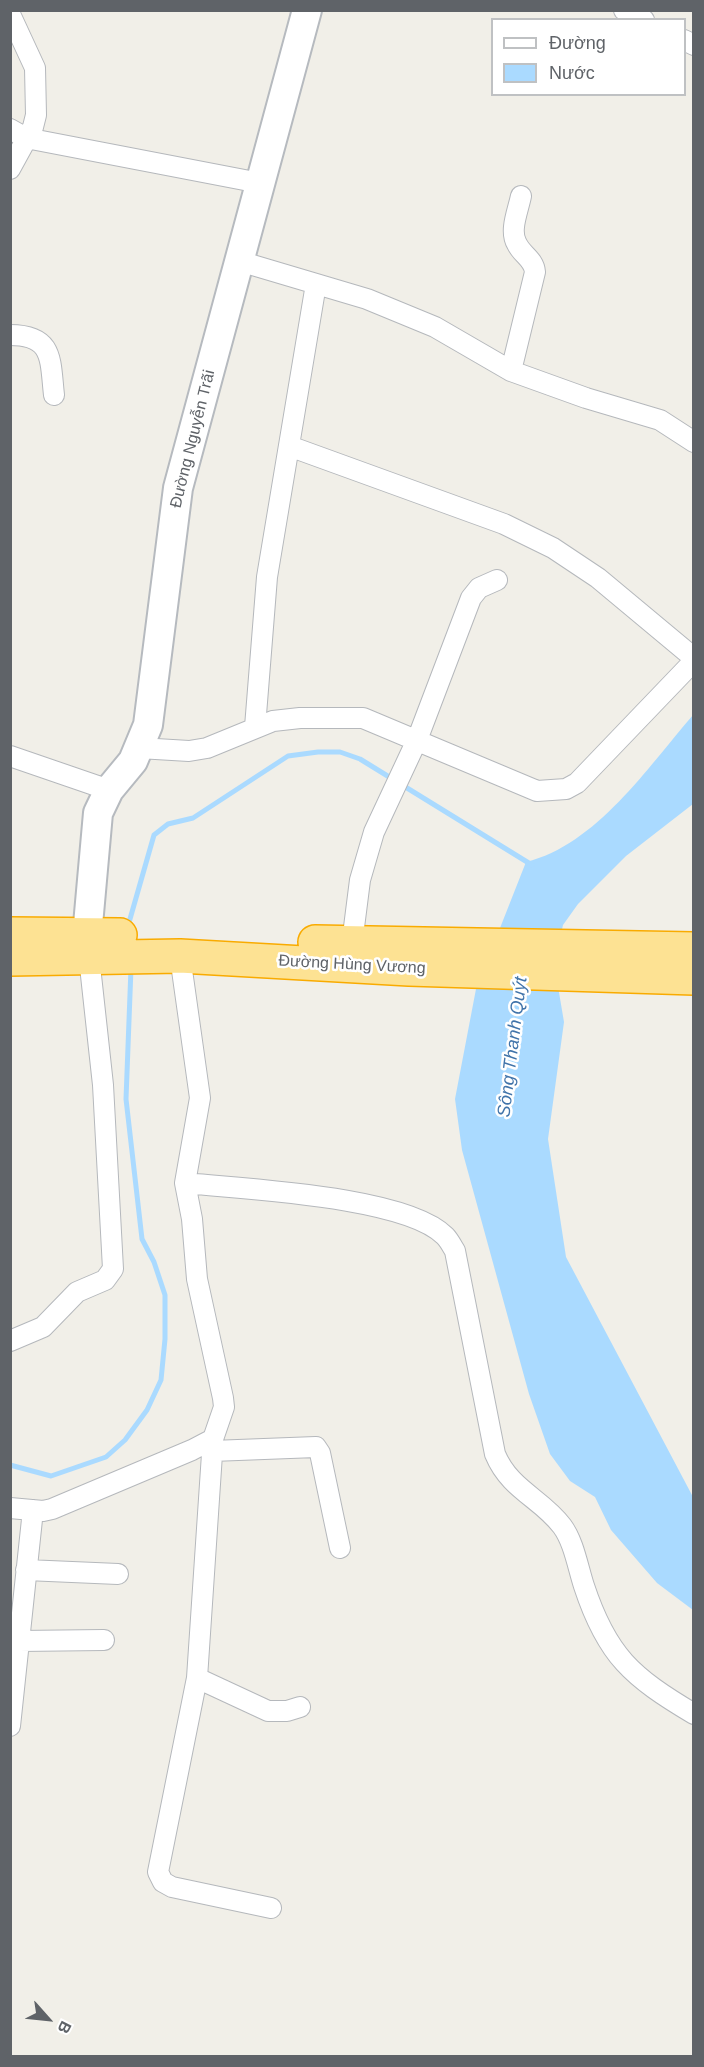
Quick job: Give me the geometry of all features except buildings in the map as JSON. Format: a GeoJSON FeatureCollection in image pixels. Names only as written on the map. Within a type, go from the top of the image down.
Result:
{"type":"FeatureCollection","features":[{"type":"Feature","properties":{"kind":"highway","name":"Đường Hùng Vương"},"geometry":{"type":"LineString","coordinates":[[10,934],[93,951]]}},
{"type":"Feature","properties":{"kind":"highway","name":"Đường Hùng Vương"},"geometry":{"type":"LineString","coordinates":[[10,959],[93,951],[352,943],[411,956]]}},
{"type":"Feature","properties":{"kind":"highway","name":"Đường Hùng Vương"},"geometry":{"type":"LineString","coordinates":[[163,949],[628,960],[693,949]]}},
{"type":"Feature","properties":{"kind":"highway","name":"Đường Hùng Vương"},"geometry":{"type":"LineString","coordinates":[[628,960],[693,978]]}},
{"type":"Feature","properties":{"kind":"street","name":"Đường Nguyễn Trãi"},"geometry":{"type":"LineString","coordinates":[[93,951],[95,825],[109,789],[133,761],[148,725],[178,488],[307,10]]}},
{"type":"Feature","properties":{"kind":"street"},"geometry":{"type":"LineString","coordinates":[[624,10],[640,18]]}},
{"type":"Feature","properties":{"kind":"street"},"geometry":{"type":"LineString","coordinates":[[10,14],[36,75],[36,121],[18,134],[10,170]]}},
{"type":"Feature","properties":{"kind":"street"},"geometry":{"type":"LineString","coordinates":[[18,134],[260,183]]}},
{"type":"Feature","properties":{"kind":"street"},"geometry":{"type":"LineString","coordinates":[[511,371],[535,272],[533,263],[520,250],[514,237],[520,196]]}},
{"type":"Feature","properties":{"kind":"street"},"geometry":{"type":"LineString","coordinates":[[239,261],[368,299],[435,327],[511,371],[586,398],[660,420],[693,442]]}},
{"type":"Feature","properties":{"kind":"street"},"geometry":{"type":"LineString","coordinates":[[255,727],[267,577],[316,284]]}},
{"type":"Feature","properties":{"kind":"street"},"geometry":{"type":"LineString","coordinates":[[10,335],[30,336],[45,345],[50,354],[54,395]]}},
{"type":"Feature","properties":{"kind":"street"},"geometry":{"type":"LineString","coordinates":[[139,748],[189,751],[207,748],[255,727],[300,717],[363,718],[537,791],[566,789],[577,783],[693,660],[598,578],[554,548],[504,524],[289,446]]}},
{"type":"Feature","properties":{"kind":"street"},"geometry":{"type":"LineString","coordinates":[[352,943],[366,858],[388,800],[417,740],[471,598],[479,588],[497,580]]}},
{"type":"Feature","properties":{"kind":"street"},"geometry":{"type":"LineString","coordinates":[[10,756],[109,789]]}},
{"type":"Feature","properties":{"kind":"street"},"geometry":{"type":"LineString","coordinates":[[163,949],[200,1098],[184,1183],[192,1219],[197,1279],[224,1398],[224,1407],[212,1445],[197,1678],[158,1872],[163,1882],[172,1887],[271,1908]]}},
{"type":"Feature","properties":{"kind":"street"},"geometry":{"type":"LineString","coordinates":[[10,1341],[43,1327],[77,1292],[105,1280],[113,1269],[93,951]]}},
{"type":"Feature","properties":{"kind":"street"},"geometry":{"type":"LineString","coordinates":[[184,1183],[373,1205],[429,1225],[445,1235],[455,1251],[495,1454],[501,1469],[513,1484],[562,1526],[599,1626],[622,1661],[644,1682],[693,1714]]}},
{"type":"Feature","properties":{"kind":"street"},"geometry":{"type":"LineString","coordinates":[[10,1508],[52,1509],[212,1445],[316,1447],[320,1453],[340,1548]]}},
{"type":"Feature","properties":{"kind":"street"},"geometry":{"type":"LineString","coordinates":[[10,1726],[33,1510]]}},
{"type":"Feature","properties":{"kind":"street"},"geometry":{"type":"LineString","coordinates":[[27,1570],[118,1574]]}},
{"type":"Feature","properties":{"kind":"street"},"geometry":{"type":"LineString","coordinates":[[19,1641],[104,1640]]}},
{"type":"Feature","properties":{"kind":"street"},"geometry":{"type":"LineString","coordinates":[[197,1678],[268,1711],[287,1711],[300,1707]]}},
{"type":"Feature","properties":{"kind":"water","name":"Sông Thanh Quýt"},"geometry":{"type":"Polygon","coordinates":[[[693,715],[693,804],[626,856],[578,904],[563,925],[554,963],[564,1022],[548,1139],[566,1257],[693,1497],[693,1610],[657,1583],[611,1530],[595,1497],[570,1481],[550,1454],[529,1394],[462,1150],[455,1099],[476,989],[526,862],[551,853],[598,822],[639,780],[693,715]]]}},
{"type":"Feature","properties":{"kind":"waterway"},"geometry":{"type":"LineString","coordinates":[[128,926],[154,835],[168,824],[193,818],[288,756],[340,752],[360,759],[532,865]]}},
{"type":"Feature","properties":{"kind":"waterway"},"geometry":{"type":"LineString","coordinates":[[10,1465],[51,1476],[106,1457],[125,1440],[147,1410],[161,1380],[165,1339],[165,1295],[154,1262],[142,1239],[126,1099],[131,968]]}}]}
